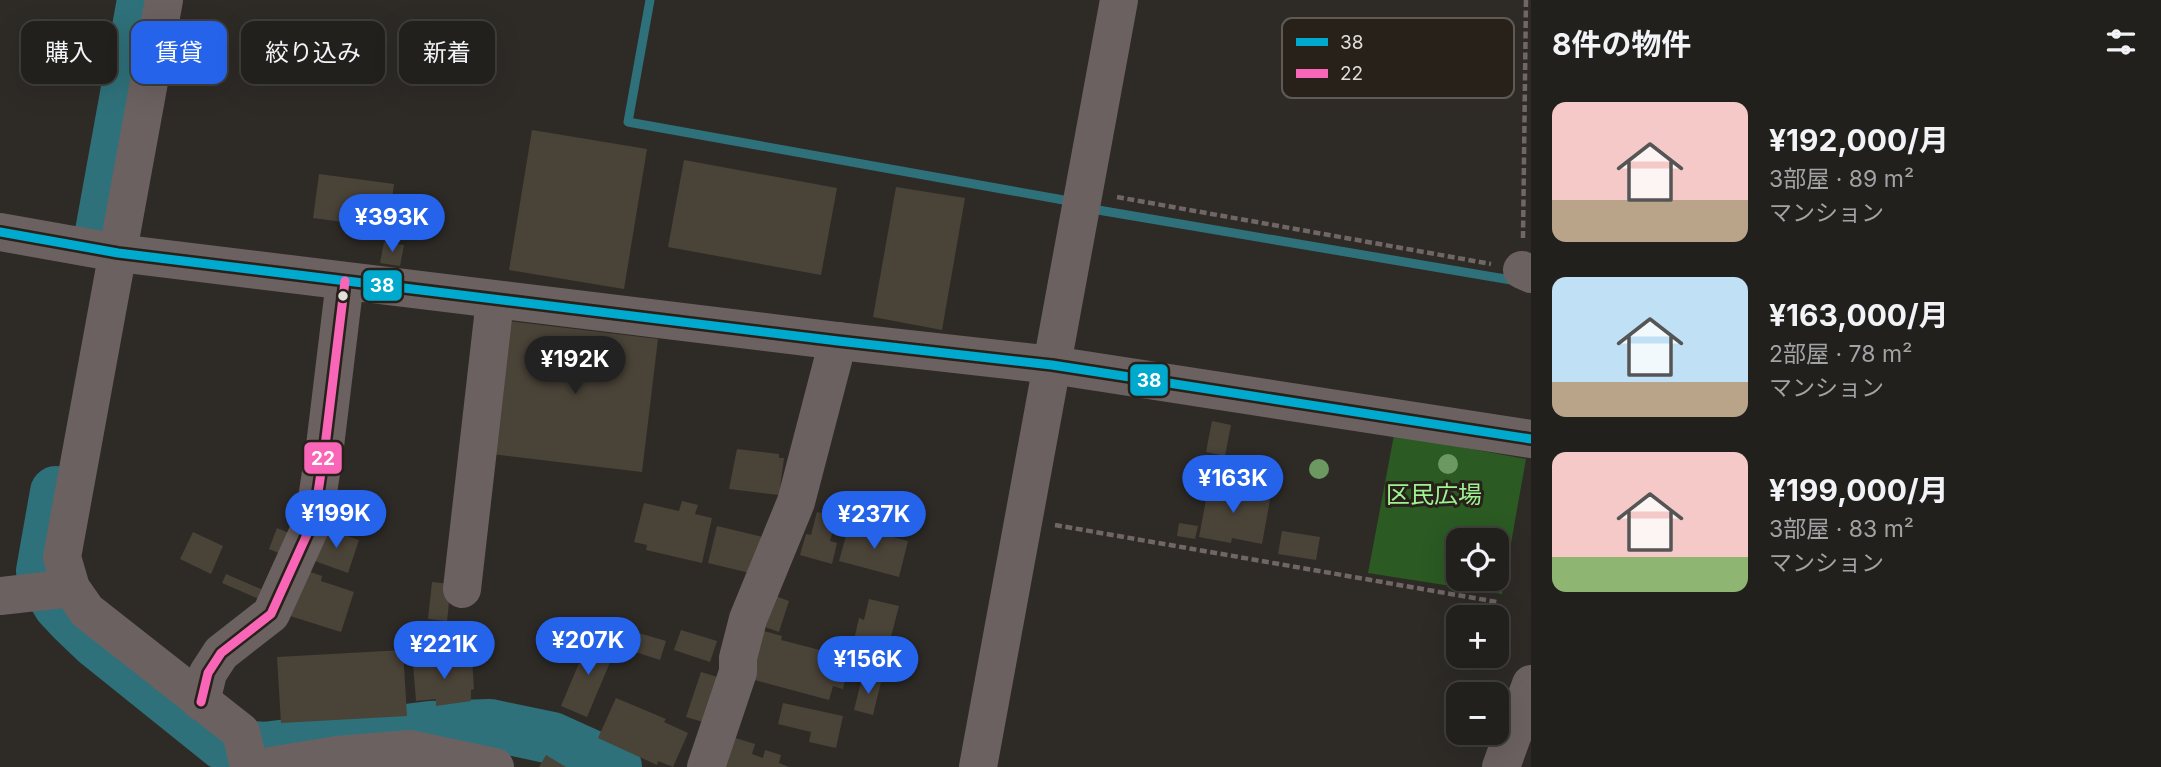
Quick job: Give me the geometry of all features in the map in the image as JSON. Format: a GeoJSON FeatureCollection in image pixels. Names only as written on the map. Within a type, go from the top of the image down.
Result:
{"type":"FeatureCollection","features":[{"type":"Feature","properties":{"kind":"street"},"geometry":{"type":"LineString","coordinates":[[58,590],[164,0]]}},
{"type":"Feature","properties":{"kind":"street"},"geometry":{"type":"LineString","coordinates":[[978,767],[1119,0]]}},
{"type":"Feature","properties":{"kind":"street"},"geometry":{"type":"LineString","coordinates":[[0,232],[118,253],[1052,365],[1531,439]]}},
{"type":"Feature","properties":{"kind":"street"},"geometry":{"type":"LineString","coordinates":[[201,702],[208,673],[221,653],[271,614],[314,519],[345,281]]}},
{"type":"Feature","properties":{"kind":"street"},"geometry":{"type":"LineString","coordinates":[[462,589],[495,300]]}},
{"type":"Feature","properties":{"kind":"street"},"geometry":{"type":"LineString","coordinates":[[706,767],[738,672],[738,658],[748,618],[796,502],[838,341]]}},
{"type":"Feature","properties":{"kind":"street"},"geometry":{"type":"LineString","coordinates":[[0,596],[58,590],[201,702],[245,750]]}},
{"type":"Feature","properties":{"kind":"street"},"geometry":{"type":"LineString","coordinates":[[1501,767],[1531,684]]}},
{"type":"Feature","properties":{"kind":"street"},"geometry":{"type":"LineString","coordinates":[[264,767],[337,755],[411,749],[495,767]]}},
{"type":"Feature","properties":{"kind":"path"},"geometry":{"type":"LineString","coordinates":[[1085,191],[1527,272],[1526,0]]}},
{"type":"Feature","properties":{"kind":"path"},"geometry":{"type":"LineString","coordinates":[[1023,520],[1497,602]]}},
{"type":"Feature","properties":{"kind":"green space","name":"区民広場"},"geometry":{"type":"Polygon","coordinates":[[[1394,435],[1526,459],[1509,555],[1509,528],[1446,528],[1446,585],[1368,573],[1394,435]]]}},
{"type":"Feature","properties":{"kind":"building"},"geometry":{"type":"Polygon","coordinates":[[[532,130],[647,149],[624,289],[509,270],[532,130]]]}},
{"type":"Feature","properties":{"kind":"building"},"geometry":{"type":"Polygon","coordinates":[[[684,160],[837,188],[821,275],[668,247],[684,160]]]}},
{"type":"Feature","properties":{"kind":"building"},"geometry":{"type":"Polygon","coordinates":[[[319,174],[394,184],[388,228],[313,218],[319,174]]]}},
{"type":"Feature","properties":{"kind":"building"},"geometry":{"type":"Polygon","coordinates":[[[896,187],[965,198],[942,330],[873,317],[896,187]]]}},
{"type":"Feature","properties":{"kind":"building"},"geometry":{"type":"Polygon","coordinates":[[[384,242],[404,245],[400,266],[380,263],[384,242]]]}},
{"type":"Feature","properties":{"kind":"building"},"geometry":{"type":"Polygon","coordinates":[[[508,321],[658,339],[642,472],[492,454],[508,321]]]}},
{"type":"Feature","properties":{"kind":"building"},"geometry":{"type":"Polygon","coordinates":[[[1212,421],[1231,425],[1225,456],[1206,452],[1212,421]]]}},
{"type":"Feature","properties":{"kind":"building"},"geometry":{"type":"Polygon","coordinates":[[[737,449],[779,454],[779,458],[784,458],[779,495],[729,489],[737,449]]]}},
{"type":"Feature","properties":{"kind":"building"},"geometry":{"type":"Polygon","coordinates":[[[1210,479],[1230,482],[1228,492],[1270,500],[1262,544],[1232,538],[1231,543],[1199,537],[1210,479]]]}},
{"type":"Feature","properties":{"kind":"building"},"geometry":{"type":"Polygon","coordinates":[[[682,501],[698,505],[695,514],[712,518],[702,563],[646,550],[647,545],[634,542],[644,503],[679,511],[682,501]]]}},
{"type":"Feature","properties":{"kind":"building"},"geometry":{"type":"Polygon","coordinates":[[[817,512],[837,517],[830,541],[837,543],[832,564],[800,555],[806,534],[811,535],[817,512]]]}},
{"type":"Feature","properties":{"kind":"building"},"geometry":{"type":"Polygon","coordinates":[[[1179,523],[1198,526],[1195,539],[1177,536],[1179,523]]]}},
{"type":"Feature","properties":{"kind":"building"},"geometry":{"type":"Polygon","coordinates":[[[849,525],[908,541],[899,577],[839,561],[849,525]]]}},
{"type":"Feature","properties":{"kind":"building"},"geometry":{"type":"Polygon","coordinates":[[[717,526],[763,537],[754,574],[708,563],[717,526]]]}},
{"type":"Feature","properties":{"kind":"building"},"geometry":{"type":"Polygon","coordinates":[[[277,528],[294,535],[286,556],[269,549],[277,528]]]}},
{"type":"Feature","properties":{"kind":"building"},"geometry":{"type":"Polygon","coordinates":[[[324,528],[359,540],[348,573],[312,560],[324,528]]]}},
{"type":"Feature","properties":{"kind":"building"},"geometry":{"type":"Polygon","coordinates":[[[1282,531],[1320,537],[1316,560],[1278,554],[1282,531]]]}},
{"type":"Feature","properties":{"kind":"building"},"geometry":{"type":"Polygon","coordinates":[[[193,532],[223,546],[211,574],[180,559],[193,532]]]}},
{"type":"Feature","properties":{"kind":"building"},"geometry":{"type":"Polygon","coordinates":[[[305,570],[322,576],[321,581],[354,592],[341,632],[290,616],[305,570]]]}},
{"type":"Feature","properties":{"kind":"building"},"geometry":{"type":"Polygon","coordinates":[[[226,574],[263,590],[259,599],[222,583],[226,574]]]}},
{"type":"Feature","properties":{"kind":"building"},"geometry":{"type":"Polygon","coordinates":[[[432,582],[451,584],[447,621],[428,619],[432,582]]]}},
{"type":"Feature","properties":{"kind":"building"},"geometry":{"type":"Polygon","coordinates":[[[770,594],[789,601],[779,632],[759,625],[770,594]]]}},
{"type":"Feature","properties":{"kind":"building"},"geometry":{"type":"Polygon","coordinates":[[[869,599],[899,606],[888,648],[854,640],[859,618],[864,620],[869,599]]]}},
{"type":"Feature","properties":{"kind":"building"},"geometry":{"type":"Polygon","coordinates":[[[681,630],[717,641],[710,662],[674,650],[681,630]]]}},
{"type":"Feature","properties":{"kind":"building"},"geometry":{"type":"Polygon","coordinates":[[[760,630],[782,636],[781,640],[847,657],[845,667],[848,667],[843,689],[833,686],[829,700],[747,678],[760,630]]]}},
{"type":"Feature","properties":{"kind":"building"},"geometry":{"type":"Polygon","coordinates":[[[632,631],[666,641],[660,660],[626,649],[632,631]]]}},
{"type":"Feature","properties":{"kind":"building"},"geometry":{"type":"Polygon","coordinates":[[[590,637],[616,648],[587,717],[561,706],[590,637]]]}},
{"type":"Feature","properties":{"kind":"building"},"geometry":{"type":"Polygon","coordinates":[[[403,650],[407,716],[281,723],[277,657],[403,650]]]}},
{"type":"Feature","properties":{"kind":"building"},"geometry":{"type":"Polygon","coordinates":[[[472,659],[474,689],[471,690],[471,701],[436,706],[436,699],[416,701],[413,663],[472,659]]]}},
{"type":"Feature","properties":{"kind":"building"},"geometry":{"type":"Polygon","coordinates":[[[701,672],[724,679],[710,724],[686,717],[701,672]]]}},
{"type":"Feature","properties":{"kind":"building"},"geometry":{"type":"Polygon","coordinates":[[[862,678],[881,682],[873,715],[854,710],[862,678]]]}},
{"type":"Feature","properties":{"kind":"building"},"geometry":{"type":"Polygon","coordinates":[[[616,698],[666,719],[664,722],[688,733],[673,767],[658,761],[657,765],[598,738],[616,698]]]}},
{"type":"Feature","properties":{"kind":"building"},"geometry":{"type":"Polygon","coordinates":[[[783,703],[843,716],[836,748],[809,742],[811,732],[778,724],[783,703]]]}},
{"type":"Feature","properties":{"kind":"building"},"geometry":{"type":"Polygon","coordinates":[[[729,736],[755,744],[752,754],[763,758],[765,750],[781,755],[779,763],[789,767],[720,767],[729,736]]]}},
{"type":"Feature","properties":{"kind":"building"},"geometry":{"type":"Polygon","coordinates":[[[546,755],[566,767],[539,767],[546,755]]]}},
{"type":"Feature","properties":{"kind":"waterway"},"geometry":{"type":"LineString","coordinates":[[101,232],[143,0]]}},
{"type":"Feature","properties":{"kind":"waterway"},"geometry":{"type":"LineString","coordinates":[[650,0],[628,122],[1069,201]]}},
{"type":"Feature","properties":{"kind":"waterway"},"geometry":{"type":"LineString","coordinates":[[1098,210],[1517,281]]}},
{"type":"Feature","properties":{"kind":"waterway"},"geometry":{"type":"LineString","coordinates":[[56,492],[42,571],[43,578],[59,605],[96,642],[223,744],[264,748],[430,727],[490,725],[552,738],[616,767]]}},
{"type":"Feature","properties":{"kind":"transit line","name":"38"},"geometry":{"type":"LineString","coordinates":[[0,232],[118,253],[1052,365],[1531,439]]}},
{"type":"Feature","properties":{"kind":"transit line","name":"22"},"geometry":{"type":"LineString","coordinates":[[201,702],[208,673],[221,653],[271,614],[314,519],[345,281]]}}]}
